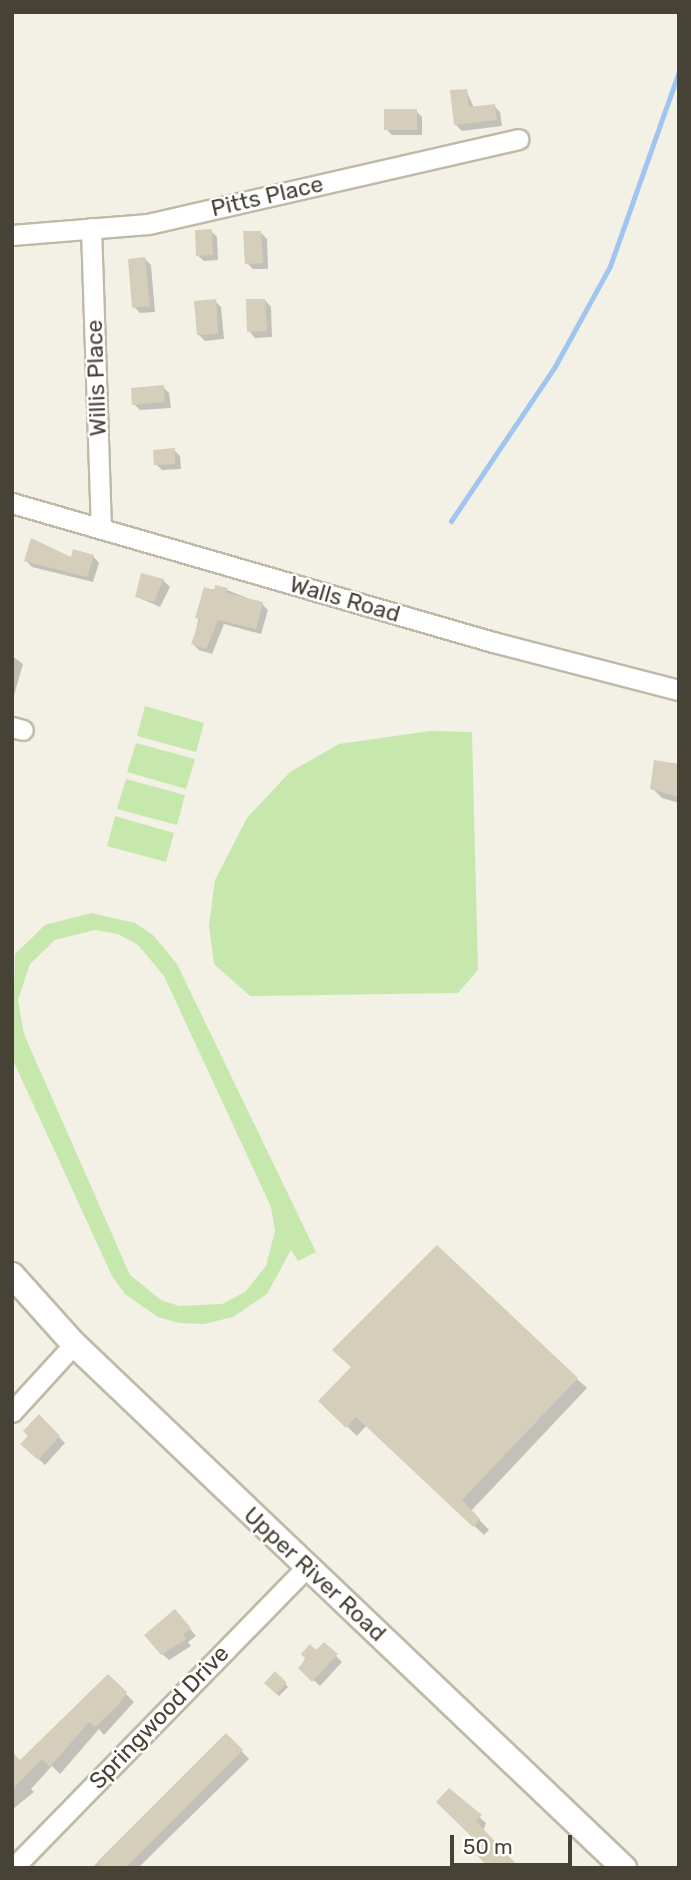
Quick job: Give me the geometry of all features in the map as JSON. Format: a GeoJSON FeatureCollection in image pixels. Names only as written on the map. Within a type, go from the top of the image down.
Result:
{"type":"FeatureCollection","features":[{"type":"Feature","properties":{"kind":"street","name":"Pitts Place"},"geometry":{"type":"LineString","coordinates":[[12,235],[148,224],[518,139]]}},
{"type":"Feature","properties":{"kind":"street","name":"Willis Place"},"geometry":{"type":"LineString","coordinates":[[91,228],[101,527]]}},
{"type":"Feature","properties":{"kind":"street","name":"Walls Road"},"geometry":{"type":"LineString","coordinates":[[12,503],[474,636],[679,690]]}},
{"type":"Feature","properties":{"kind":"street","name":"Upper River Road"},"geometry":{"type":"LineString","coordinates":[[12,1275],[75,1344],[624,1868]]}},
{"type":"Feature","properties":{"kind":"street"},"geometry":{"type":"LineString","coordinates":[[12,1412],[75,1344]]}},
{"type":"Feature","properties":{"kind":"street","name":"Springwood Drive"},"geometry":{"type":"LineString","coordinates":[[13,1868],[307,1567]]}},
{"type":"Feature","properties":{"kind":"green space"},"geometry":{"type":"Polygon","coordinates":[[[145,706],[204,723],[196,752],[137,736],[145,706]]]}},
{"type":"Feature","properties":{"kind":"green space"},"geometry":{"type":"Polygon","coordinates":[[[430,731],[472,732],[478,970],[458,993],[250,996],[214,964],[209,926],[215,880],[247,818],[290,772],[339,744],[430,731]]]}},
{"type":"Feature","properties":{"kind":"green space"},"geometry":{"type":"Polygon","coordinates":[[[136,743],[195,759],[186,789],[127,772],[136,743]]]}},
{"type":"Feature","properties":{"kind":"green space"},"geometry":{"type":"Polygon","coordinates":[[[126,779],[185,795],[177,825],[117,809],[126,779]]]}},
{"type":"Feature","properties":{"kind":"green space"},"geometry":{"type":"Polygon","coordinates":[[[115,816],[174,833],[166,862],[107,846],[115,816]]]}},
{"type":"Feature","properties":{"kind":"green space"},"geometry":{"type":"Polygon","coordinates":[[[91,913],[135,923],[153,935],[177,964],[316,1252],[298,1261],[291,1250],[267,1294],[233,1317],[204,1324],[179,1323],[158,1317],[125,1294],[112,1276],[12,1058],[15,954],[45,925],[91,913]],[[95,930],[55,940],[30,964],[18,1000],[24,1034],[130,1275],[161,1300],[179,1306],[222,1304],[245,1292],[266,1266],[275,1231],[271,1207],[164,976],[138,945],[118,934],[95,930]]]}},
{"type":"Feature","properties":{"kind":"building"},"geometry":{"type":"Polygon","coordinates":[[[467,89],[469,107],[495,104],[497,120],[454,125],[450,90],[467,89]]]}},
{"type":"Feature","properties":{"kind":"building"},"geometry":{"type":"Polygon","coordinates":[[[384,109],[417,109],[417,130],[384,130],[384,109]]]}},
{"type":"Feature","properties":{"kind":"building"},"geometry":{"type":"Polygon","coordinates":[[[212,229],[213,255],[196,256],[195,230],[212,229]]]}},
{"type":"Feature","properties":{"kind":"building"},"geometry":{"type":"Polygon","coordinates":[[[243,231],[261,231],[263,263],[245,264],[243,231]]]}},
{"type":"Feature","properties":{"kind":"building"},"geometry":{"type":"Polygon","coordinates":[[[145,257],[150,306],[132,308],[128,259],[145,257]]]}},
{"type":"Feature","properties":{"kind":"building"},"geometry":{"type":"Polygon","coordinates":[[[216,299],[218,334],[197,335],[194,301],[216,299]]]}},
{"type":"Feature","properties":{"kind":"building"},"geometry":{"type":"Polygon","coordinates":[[[246,299],[265,299],[267,331],[247,332],[246,299]]]}},
{"type":"Feature","properties":{"kind":"building"},"geometry":{"type":"Polygon","coordinates":[[[164,385],[165,402],[132,405],[131,388],[164,385]]]}},
{"type":"Feature","properties":{"kind":"building"},"geometry":{"type":"Polygon","coordinates":[[[175,448],[175,464],[154,465],[153,450],[175,448]]]}},
{"type":"Feature","properties":{"kind":"building"},"geometry":{"type":"Polygon","coordinates":[[[31,538],[71,557],[73,549],[94,555],[87,577],[24,561],[31,538]]]}},
{"type":"Feature","properties":{"kind":"building"},"geometry":{"type":"Polygon","coordinates":[[[141,573],[164,579],[154,602],[135,597],[141,573]]]}},
{"type":"Feature","properties":{"kind":"building"},"geometry":{"type":"Polygon","coordinates":[[[215,585],[228,588],[226,593],[263,602],[256,629],[218,620],[206,649],[191,644],[200,619],[195,618],[204,587],[214,590],[215,585]]]}},
{"type":"Feature","properties":{"kind":"building"},"geometry":{"type":"Polygon","coordinates":[[[654,760],[679,764],[679,797],[650,789],[654,760]]]}},
{"type":"Feature","properties":{"kind":"building"},"geometry":{"type":"Polygon","coordinates":[[[437,1245],[578,1378],[462,1500],[480,1519],[473,1527],[356,1417],[346,1428],[318,1401],[351,1367],[332,1350],[437,1245]]]}},
{"type":"Feature","properties":{"kind":"building"},"geometry":{"type":"Polygon","coordinates":[[[39,1414],[60,1436],[38,1460],[20,1444],[28,1436],[23,1431],[39,1414]]]}},
{"type":"Feature","properties":{"kind":"building"},"geometry":{"type":"Polygon","coordinates":[[[175,1609],[191,1628],[183,1635],[187,1639],[161,1655],[144,1635],[175,1609]]]}},
{"type":"Feature","properties":{"kind":"building"},"geometry":{"type":"Polygon","coordinates":[[[324,1642],[338,1654],[312,1682],[298,1668],[306,1659],[301,1654],[310,1644],[316,1650],[324,1642]]]}},
{"type":"Feature","properties":{"kind":"building"},"geometry":{"type":"Polygon","coordinates":[[[275,1671],[287,1683],[276,1694],[264,1683],[275,1671]]]}},
{"type":"Feature","properties":{"kind":"building"},"geometry":{"type":"Polygon","coordinates":[[[108,1674],[127,1692],[119,1704],[95,1727],[89,1722],[50,1767],[42,1759],[12,1790],[12,1752],[20,1760],[108,1674]]]}},
{"type":"Feature","properties":{"kind":"building"},"geometry":{"type":"Polygon","coordinates":[[[226,1733],[243,1750],[125,1868],[103,1868],[97,1862],[226,1733]]]}},
{"type":"Feature","properties":{"kind":"building"},"geometry":{"type":"Polygon","coordinates":[[[449,1788],[482,1815],[476,1821],[520,1868],[489,1868],[470,1848],[477,1842],[436,1802],[449,1788]]]}},
{"type":"Feature","properties":{"kind":"waterway"},"geometry":{"type":"LineString","coordinates":[[451,521],[554,368],[610,266],[679,71]]}}]}
